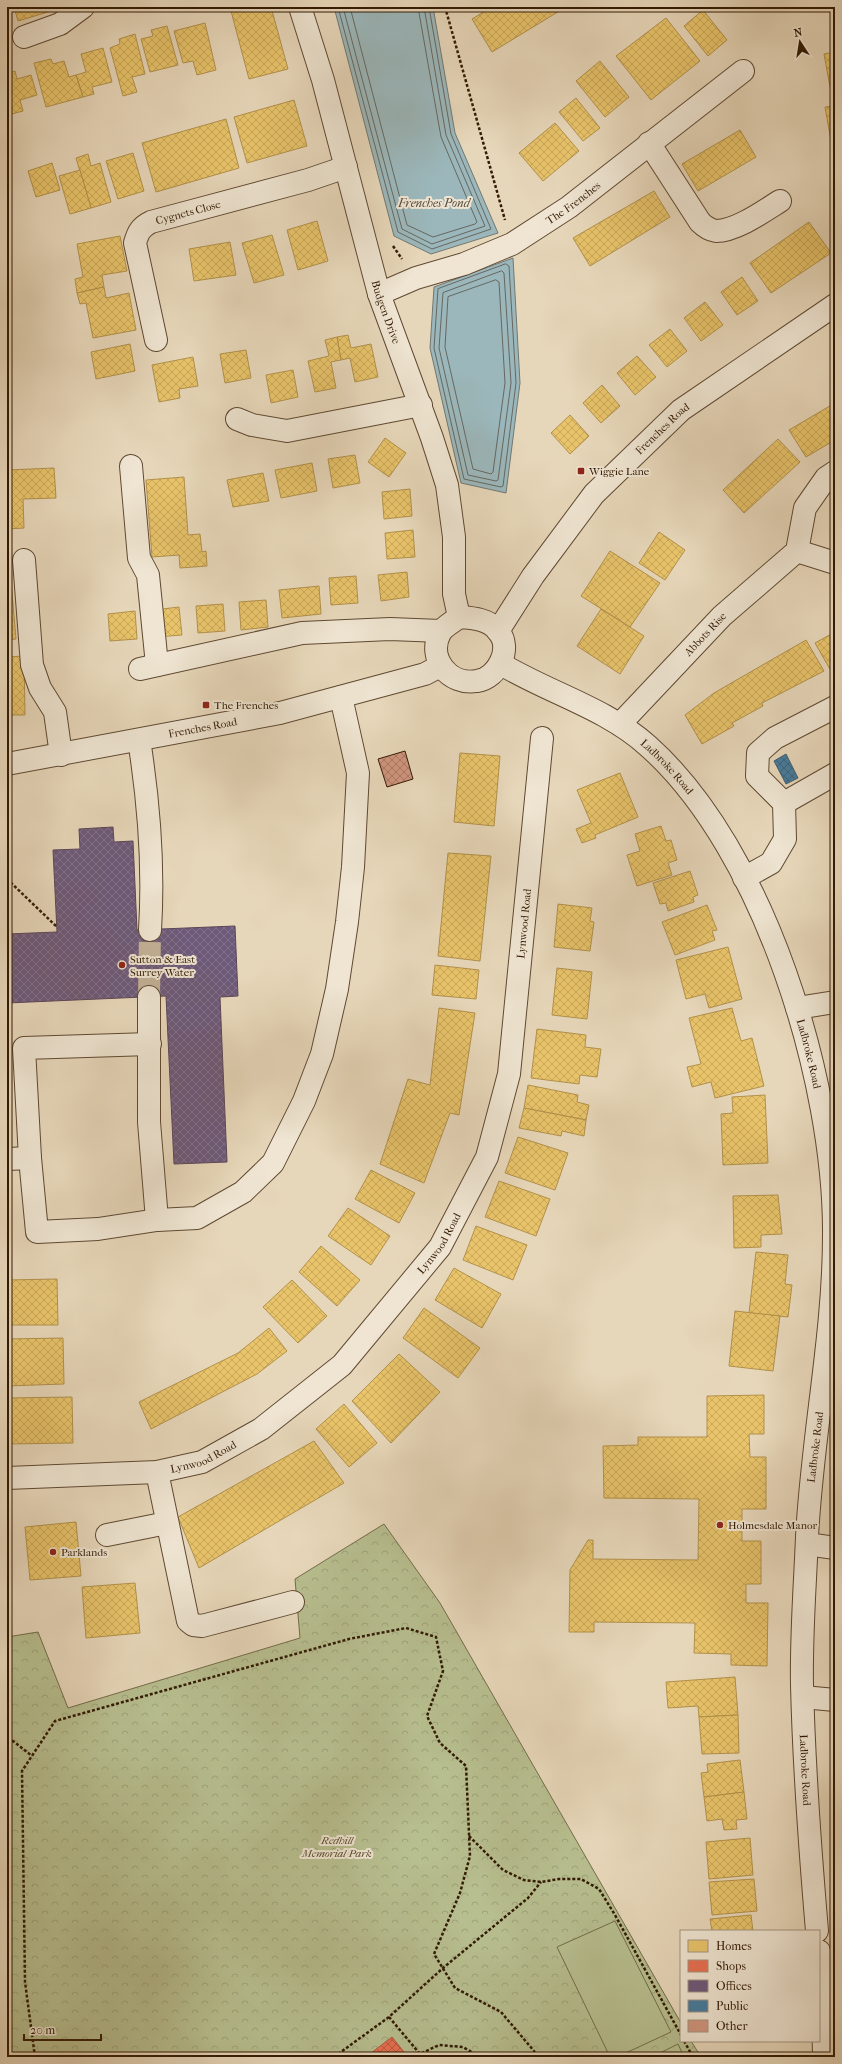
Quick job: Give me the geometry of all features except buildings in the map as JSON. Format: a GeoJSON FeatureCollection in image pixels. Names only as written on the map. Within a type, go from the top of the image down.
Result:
{"type":"FeatureCollection","features":[{"type":"Feature","properties":{"kind":"street"},"geometry":{"type":"LineString","coordinates":[[24,37],[60,24],[84,7]]}},
{"type":"Feature","properties":{"kind":"street","name":"Budgen Drive"},"geometry":{"type":"LineString","coordinates":[[300,7],[323,80],[379,294],[421,406],[447,485],[454,537],[454,594],[459,618]]}},
{"type":"Feature","properties":{"kind":"street","name":"The Frenches"},"geometry":{"type":"LineString","coordinates":[[379,294],[416,278],[464,264],[512,244],[569,207],[743,71]]}},
{"type":"Feature","properties":{"kind":"street"},"geometry":{"type":"LineString","coordinates":[[649,143],[700,222],[706,227],[715,231],[729,228],[754,217],[780,201]]}},
{"type":"Feature","properties":{"kind":"street","name":"Cygnets Close"},"geometry":{"type":"LineString","coordinates":[[156,340],[135,243],[137,235],[142,227],[151,222],[308,180],[346,167]]}},
{"type":"Feature","properties":{"kind":"street","name":"Frenches Road"},"geometry":{"type":"LineString","coordinates":[[498,631],[533,576],[599,488],[681,410],[835,305]]}},
{"type":"Feature","properties":{"kind":"street"},"geometry":{"type":"LineString","coordinates":[[237,420],[252,425],[287,431],[421,406]]}},
{"type":"Feature","properties":{"kind":"street"},"geometry":{"type":"LineString","coordinates":[[131,466],[139,558],[148,575],[149,667],[302,633],[390,629],[441,631]]}},
{"type":"Feature","properties":{"kind":"street"},"geometry":{"type":"LineString","coordinates":[[835,472],[826,478],[806,508],[797,551],[835,563]]}},
{"type":"Feature","properties":{"kind":"street","name":"Abbots Rise"},"geometry":{"type":"LineString","coordinates":[[620,724],[722,616],[797,551]]}},
{"type":"Feature","properties":{"kind":"street"},"geometry":{"type":"LineString","coordinates":[[24,560],[32,665],[40,688],[56,712],[61,755]]}},
{"type":"Feature","properties":{"kind":"street"},"geometry":{"type":"LineString","coordinates":[[459,618],[479,618],[498,631],[502,642],[501,664],[488,676],[478,681],[462,681],[451,677],[440,666],[436,652],[436,642],[441,631],[459,618]]}},
{"type":"Feature","properties":{"kind":"street","name":"Ladbroke Road"},"geometry":{"type":"LineString","coordinates":[[501,664],[620,724],[647,745],[669,767],[722,838],[744,878],[778,954],[828,1103],[834,1238],[832,1312],[809,1498],[802,1697],[807,1812],[817,1930]]}},
{"type":"Feature","properties":{"kind":"street","name":"Frenches Road"},"geometry":{"type":"LineString","coordinates":[[7,764],[280,713],[426,674],[440,666]]}},
{"type":"Feature","properties":{"kind":"street"},"geometry":{"type":"LineString","coordinates":[[150,1044],[24,1048],[30,1158],[37,1232],[98,1230],[157,1220],[197,1218],[243,1192],[273,1163],[304,1101],[322,1054],[337,989],[353,867],[358,773],[342,697]]}},
{"type":"Feature","properties":{"kind":"street"},"geometry":{"type":"LineString","coordinates":[[744,878],[771,863],[785,839],[784,803],[757,776],[758,752],[775,738],[835,707]]}},
{"type":"Feature","properties":{"kind":"street","name":"Lynwood Road"},"geometry":{"type":"LineString","coordinates":[[7,1478],[157,1472],[202,1462],[261,1429],[342,1364],[440,1247],[487,1157],[509,1074],[542,738]]}},
{"type":"Feature","properties":{"kind":"street"},"geometry":{"type":"LineString","coordinates":[[139,740],[148,798],[152,900],[150,930]]}},
{"type":"Feature","properties":{"kind":"street"},"geometry":{"type":"LineString","coordinates":[[784,803],[835,774]]}},
{"type":"Feature","properties":{"kind":"street"},"geometry":{"type":"LineString","coordinates":[[149,997],[149,1122],[157,1220]]}},
{"type":"Feature","properties":{"kind":"street"},"geometry":{"type":"LineString","coordinates":[[797,1008],[835,1002]]}},
{"type":"Feature","properties":{"kind":"street"},"geometry":{"type":"LineString","coordinates":[[7,1159],[30,1158]]}},
{"type":"Feature","properties":{"kind":"street"},"geometry":{"type":"LineString","coordinates":[[157,1472],[188,1621],[193,1625],[202,1626],[293,1602]]}},
{"type":"Feature","properties":{"kind":"street"},"geometry":{"type":"LineString","coordinates":[[107,1535],[167,1523]]}},
{"type":"Feature","properties":{"kind":"street"},"geometry":{"type":"LineString","coordinates":[[807,1544],[835,1548]]}},
{"type":"Feature","properties":{"kind":"street"},"geometry":{"type":"LineString","coordinates":[[802,1697],[835,1700]]}},
{"type":"Feature","properties":{"kind":"street"},"geometry":{"type":"LineString","coordinates":[[820,1964],[823,2002],[824,2057]]}},
{"type":"Feature","properties":{"kind":"path"},"geometry":{"type":"LineString","coordinates":[[445,7],[512,244]]}},
{"type":"Feature","properties":{"kind":"path"},"geometry":{"type":"LineString","coordinates":[[7,879],[57,927]]}},
{"type":"Feature","properties":{"kind":"path"},"geometry":{"type":"LineString","coordinates":[[35,2057],[25,1982],[22,1771],[55,1721],[349,1639],[406,1628],[436,1637],[443,1671],[427,1716],[440,1743],[466,1766],[470,1856],[460,1893],[434,1954],[455,1988],[501,2012],[534,2051],[537,2057]]}},
{"type":"Feature","properties":{"kind":"path"},"geometry":{"type":"LineString","coordinates":[[7,1740],[13,1740],[32,1756]]}},
{"type":"Feature","properties":{"kind":"path"},"geometry":{"type":"LineString","coordinates":[[469,1836],[503,1870],[524,1880],[541,1882],[559,1879],[581,1879],[599,1889],[615,1915],[680,2033]]}},
{"type":"Feature","properties":{"kind":"path"},"geometry":{"type":"LineString","coordinates":[[334,2057],[389,2017],[443,1968],[528,1898],[541,1882]]}},
{"type":"Feature","properties":{"kind":"path"},"geometry":{"type":"LineString","coordinates":[[389,2017],[420,2054],[439,2045],[463,2047],[480,2057]]}},
{"type":"Feature","properties":{"kind":"path"},"geometry":{"type":"LineString","coordinates":[[685,2042],[693,2057]]}},
{"type":"Feature","properties":{"kind":"green space","name":"Redhill Memorial Park"},"geometry":{"type":"Polygon","coordinates":[[[384,1524],[440,1603],[680,2021],[680,2042],[692,2042],[701,2057],[7,2057],[7,1637],[38,1632],[68,1708],[300,1638],[295,1579],[384,1524]]]}},
{"type":"Feature","properties":{"kind":"green space"},"geometry":{"type":"Polygon","coordinates":[[[615,1921],[671,2032],[617,2057],[610,2057],[557,1947],[615,1921]]]}},
{"type":"Feature","properties":{"kind":"green space"},"geometry":{"type":"Polygon","coordinates":[[[678,2044],[684,2057],[652,2057],[678,2044]]]}},
{"type":"Feature","properties":{"kind":"water","name":"Frenches Pond"},"geometry":{"type":"Polygon","coordinates":[[[334,7],[433,7],[455,133],[498,233],[431,254],[394,236],[334,7]]]}},
{"type":"Feature","properties":{"kind":"water"},"geometry":{"type":"Polygon","coordinates":[[[513,258],[520,383],[506,493],[461,483],[430,348],[434,287],[513,258]]]}},
{"type":"Feature","properties":{"kind":"tunnel"},"geometry":{"type":"LineString","coordinates":[[149,997],[150,930]]}},
{"type":"Feature","properties":{"kind":"place","name":"Wiggie Lane"},"geometry":{"type":"Point","coordinates":[581,471]}},
{"type":"Feature","properties":{"kind":"place","name":"The Frenches"},"geometry":{"type":"Point","coordinates":[206,705]}},
{"type":"Feature","properties":{"kind":"place","name":"Sutton & East Surrey Water"},"geometry":{"type":"Point","coordinates":[122,965]}},
{"type":"Feature","properties":{"kind":"place","name":"Holmesdale Manor"},"geometry":{"type":"Point","coordinates":[720,1525]}},
{"type":"Feature","properties":{"kind":"place","name":"Parklands"},"geometry":{"type":"Point","coordinates":[53,1552]}}]}
